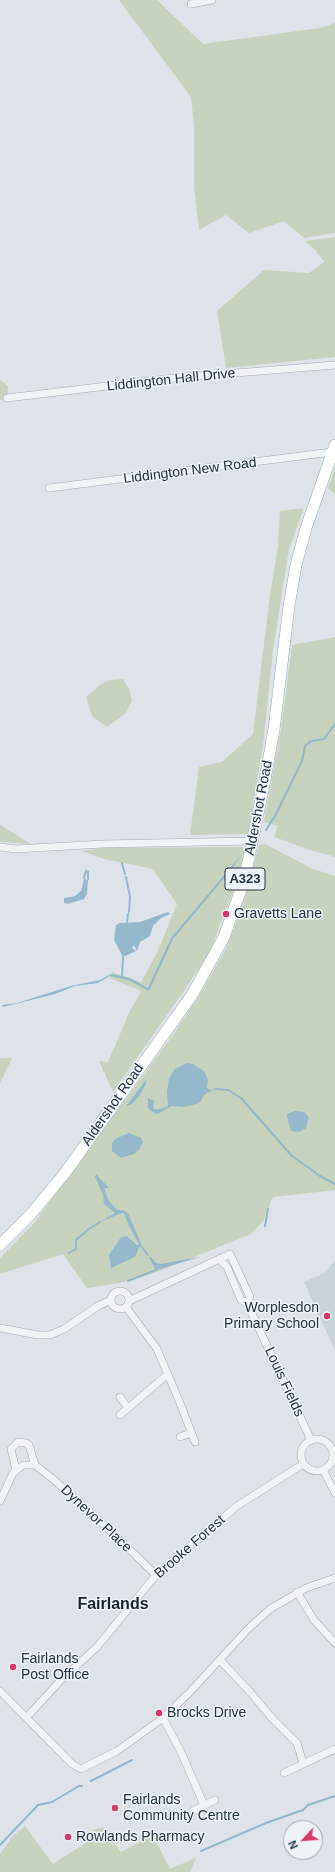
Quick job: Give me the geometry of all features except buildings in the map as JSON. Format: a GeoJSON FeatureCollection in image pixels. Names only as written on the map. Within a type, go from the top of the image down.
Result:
{"type":"FeatureCollection","features":[{"type":"Feature","properties":{"kind":"main road","name":"Aldershot Road"},"geometry":{"type":"LineString","coordinates":[[0,1245],[32,1214],[65,1173],[196,990],[217,953],[231,920],[244,881],[274,729],[289,606],[296,565],[306,528],[334,449]]}},
{"type":"Feature","properties":{"kind":"street"},"geometry":{"type":"LineString","coordinates":[[190,4],[212,0]]}},
{"type":"Feature","properties":{"kind":"street","name":"Liddington Hall Drive"},"geometry":{"type":"LineString","coordinates":[[7,398],[174,378],[335,365]]}},
{"type":"Feature","properties":{"kind":"street","name":"Liddington New Road"},"geometry":{"type":"LineString","coordinates":[[49,488],[334,449]]}},
{"type":"Feature","properties":{"kind":"street"},"geometry":{"type":"LineString","coordinates":[[0,847],[16,849],[103,844],[253,841]]}},
{"type":"Feature","properties":{"kind":"street","name":"Louis Fields"},"geometry":{"type":"LineString","coordinates":[[247,1303],[250,1296],[230,1254],[219,1259],[226,1267],[241,1300],[247,1303],[311,1440]]}},
{"type":"Feature","properties":{"kind":"street"},"geometry":{"type":"LineString","coordinates":[[111,1300],[115,1308],[120,1309],[127,1304],[219,1259]]}},
{"type":"Feature","properties":{"kind":"street"},"geometry":{"type":"LineString","coordinates":[[0,1328],[38,1335],[50,1335],[64,1329],[98,1306],[111,1300],[115,1293],[120,1292],[126,1294],[127,1304],[157,1349],[194,1442]]}},
{"type":"Feature","properties":{"kind":"street"},"geometry":{"type":"LineString","coordinates":[[120,1415],[168,1374]]}},
{"type":"Feature","properties":{"kind":"street"},"geometry":{"type":"LineString","coordinates":[[120,1398],[128,1408]]}},
{"type":"Feature","properties":{"kind":"street"},"geometry":{"type":"LineString","coordinates":[[180,1437],[191,1433]]}},
{"type":"Feature","properties":{"kind":"street"},"geometry":{"type":"LineString","coordinates":[[320,1439],[333,1447],[331,1463],[323,1470],[314,1472],[303,1464],[301,1460],[301,1450],[306,1443],[311,1440],[320,1439]]}},
{"type":"Feature","properties":{"kind":"street"},"geometry":{"type":"LineString","coordinates":[[0,1501],[8,1482],[16,1470],[27,1464],[35,1465],[29,1445],[26,1442],[18,1442],[11,1449],[16,1470]]}},
{"type":"Feature","properties":{"kind":"street","name":"Brooke Forest"},"geometry":{"type":"LineString","coordinates":[[27,1717],[61,1680],[97,1647],[156,1575],[237,1506],[303,1464]]}},
{"type":"Feature","properties":{"kind":"street","name":"Dynevor Place"},"geometry":{"type":"LineString","coordinates":[[35,1465],[102,1523],[156,1575]]}},
{"type":"Feature","properties":{"kind":"street"},"geometry":{"type":"LineString","coordinates":[[323,1470],[335,1493]]}},
{"type":"Feature","properties":{"kind":"street"},"geometry":{"type":"LineString","coordinates":[[0,1691],[72,1764],[81,1768],[117,1750],[164,1718],[258,1619],[283,1600],[297,1592],[335,1578]]}},
{"type":"Feature","properties":{"kind":"street"},"geometry":{"type":"LineString","coordinates":[[297,1592],[314,1620],[335,1643]]}},
{"type":"Feature","properties":{"kind":"street"},"geometry":{"type":"LineString","coordinates":[[220,1660],[271,1717],[297,1743],[303,1763]]}},
{"type":"Feature","properties":{"kind":"street"},"geometry":{"type":"LineString","coordinates":[[164,1718],[182,1752],[204,1805]]}},
{"type":"Feature","properties":{"kind":"street"},"geometry":{"type":"LineString","coordinates":[[284,1773],[335,1749]]}},
{"type":"Feature","properties":{"kind":"street"},"geometry":{"type":"LineString","coordinates":[[191,1812],[215,1800]]}},
{"type":"Feature","properties":{"kind":"shaded area","name":"Worplesdon Primary School"},"geometry":{"type":"Polygon","coordinates":[[[335,1260],[335,1351],[304,1282],[326,1272],[335,1260]]]}},
{"type":"Feature","properties":{"kind":"green space"},"geometry":{"type":"Polygon","coordinates":[[[119,0],[157,0],[203,44],[320,28],[335,23],[335,233],[304,238],[284,221],[249,233],[226,215],[199,230],[194,186],[194,126],[191,97],[119,0]]]}},
{"type":"Feature","properties":{"kind":"green space"},"geometry":{"type":"Polygon","coordinates":[[[335,237],[335,357],[226,368],[217,311],[264,270],[309,273],[324,262],[316,251],[305,241],[335,237]]]}},
{"type":"Feature","properties":{"kind":"green space"},"geometry":{"type":"Polygon","coordinates":[[[0,380],[8,386],[7,399],[0,400],[0,380]]]}},
{"type":"Feature","properties":{"kind":"green space"},"geometry":{"type":"Polygon","coordinates":[[[335,467],[335,494],[328,488],[335,467]]]}},
{"type":"Feature","properties":{"kind":"green space"},"geometry":{"type":"Polygon","coordinates":[[[304,508],[289,549],[273,650],[263,746],[248,834],[190,835],[199,767],[222,762],[253,734],[270,595],[278,546],[280,511],[304,508]]]}},
{"type":"Feature","properties":{"kind":"green space"},"geometry":{"type":"Polygon","coordinates":[[[335,637],[335,857],[274,837],[278,826],[264,822],[281,729],[292,645],[335,637]]]}},
{"type":"Feature","properties":{"kind":"green space"},"geometry":{"type":"Polygon","coordinates":[[[123,679],[129,689],[132,701],[126,713],[107,727],[92,716],[86,697],[101,684],[110,680],[123,679]]]}},
{"type":"Feature","properties":{"kind":"green space"},"geometry":{"type":"Polygon","coordinates":[[[0,825],[31,844],[0,842],[0,825]]]}},
{"type":"Feature","properties":{"kind":"green space"},"geometry":{"type":"Polygon","coordinates":[[[265,844],[313,869],[335,876],[335,1190],[273,1197],[263,1221],[251,1234],[157,1272],[120,1283],[87,1288],[63,1254],[0,1274],[0,1258],[34,1223],[173,1035],[199,996],[226,949],[243,905],[259,845],[265,844]]]}},
{"type":"Feature","properties":{"kind":"green space"},"geometry":{"type":"Polygon","coordinates":[[[243,847],[245,853],[237,881],[209,953],[113,1092],[99,1061],[108,1062],[130,1011],[141,991],[110,978],[112,972],[141,982],[157,953],[177,904],[153,869],[104,859],[82,851],[104,848],[243,847]]]}},
{"type":"Feature","properties":{"kind":"green space"},"geometry":{"type":"Polygon","coordinates":[[[0,1058],[12,1058],[0,1083],[0,1058]]]}},
{"type":"Feature","properties":{"kind":"green space"},"geometry":{"type":"Polygon","coordinates":[[[25,1826],[53,1864],[92,1839],[93,1830],[103,1827],[121,1852],[153,1835],[170,1869],[196,1858],[190,1872],[0,1872],[0,1854],[12,1837],[25,1826]]]}},
{"type":"Feature","properties":{"kind":"water"},"geometry":{"type":"Polygon","coordinates":[[[242,854],[231,870],[173,939],[149,991],[128,980],[110,976],[98,983],[75,986],[55,994],[3,1007],[2,1005],[17,1003],[71,986],[100,980],[111,974],[130,978],[148,988],[171,938],[242,854]]]}},
{"type":"Feature","properties":{"kind":"water"},"geometry":{"type":"Polygon","coordinates":[[[84,879],[88,880],[87,894],[84,899],[68,904],[64,903],[64,898],[75,896],[81,891],[84,879]]]}},
{"type":"Feature","properties":{"kind":"water"},"geometry":{"type":"Polygon","coordinates":[[[168,912],[170,914],[161,918],[153,926],[150,936],[140,942],[137,951],[134,945],[132,948],[136,951],[123,957],[114,940],[116,925],[120,923],[140,922],[168,912]]]}},
{"type":"Feature","properties":{"kind":"water"},"geometry":{"type":"Polygon","coordinates":[[[187,1063],[193,1064],[205,1072],[208,1080],[207,1088],[210,1090],[215,1089],[204,1095],[201,1101],[196,1104],[183,1107],[172,1106],[157,1114],[151,1111],[148,1108],[148,1098],[154,1101],[153,1109],[161,1109],[168,1106],[167,1092],[169,1078],[175,1069],[187,1063]]]}},
{"type":"Feature","properties":{"kind":"water"},"geometry":{"type":"Polygon","coordinates":[[[146,1080],[146,1084],[140,1095],[132,1104],[126,1106],[146,1080]]]}},
{"type":"Feature","properties":{"kind":"water"},"geometry":{"type":"Polygon","coordinates":[[[295,1111],[305,1112],[309,1118],[306,1128],[299,1132],[291,1131],[288,1122],[287,1114],[295,1111]]]}},
{"type":"Feature","properties":{"kind":"water"},"geometry":{"type":"Polygon","coordinates":[[[129,1133],[141,1138],[143,1142],[139,1150],[134,1154],[121,1158],[112,1151],[112,1143],[115,1139],[129,1133]]]}},
{"type":"Feature","properties":{"kind":"water"},"geometry":{"type":"Polygon","coordinates":[[[96,1174],[109,1188],[104,1188],[109,1201],[117,1210],[123,1210],[128,1213],[142,1246],[149,1255],[147,1256],[141,1247],[139,1247],[135,1257],[111,1268],[109,1255],[121,1237],[127,1236],[137,1245],[139,1244],[124,1213],[100,1222],[115,1213],[104,1204],[103,1195],[95,1177],[96,1174]]]}},
{"type":"Feature","properties":{"kind":"water"},"geometry":{"type":"Polygon","coordinates":[[[151,1257],[156,1263],[161,1264],[200,1257],[156,1270],[149,1258],[151,1257]]]}},
{"type":"Feature","properties":{"kind":"waterway"},"geometry":{"type":"LineString","coordinates":[[266,830],[275,816],[302,761],[305,746],[311,741],[324,739],[335,724]]}},
{"type":"Feature","properties":{"kind":"waterway"},"geometry":{"type":"LineString","coordinates":[[122,863],[125,874]]}},
{"type":"Feature","properties":{"kind":"waterway"},"geometry":{"type":"LineString","coordinates":[[84,878],[86,871],[88,872],[88,879]]}},
{"type":"Feature","properties":{"kind":"waterway"},"geometry":{"type":"LineString","coordinates":[[126,877],[130,897],[129,912]]}},
{"type":"Feature","properties":{"kind":"waterway"},"geometry":{"type":"LineString","coordinates":[[127,922],[128,914]]}},
{"type":"Feature","properties":{"kind":"waterway"},"geometry":{"type":"LineString","coordinates":[[122,977],[123,957]]}},
{"type":"Feature","properties":{"kind":"waterway"},"geometry":{"type":"LineString","coordinates":[[215,1089],[228,1090],[241,1098],[291,1155],[320,1176],[335,1184]]}},
{"type":"Feature","properties":{"kind":"waterway"},"geometry":{"type":"LineString","coordinates":[[265,1226],[268,1209]]}},
{"type":"Feature","properties":{"kind":"waterway"},"geometry":{"type":"LineString","coordinates":[[69,1253],[76,1249],[76,1240],[100,1222]]}},
{"type":"Feature","properties":{"kind":"waterway"},"geometry":{"type":"LineString","coordinates":[[128,1281],[156,1270]]}},
{"type":"Feature","properties":{"kind":"waterway"},"geometry":{"type":"LineString","coordinates":[[91,1781],[132,1760]]}},
{"type":"Feature","properties":{"kind":"waterway"},"geometry":{"type":"LineString","coordinates":[[0,1845],[38,1805],[52,1802],[79,1786],[82,1786]]}},
{"type":"Feature","properties":{"kind":"waterway"},"geometry":{"type":"LineString","coordinates":[[201,1851],[266,1823],[303,1810],[308,1805],[335,1796]]}},
{"type":"Feature","properties":{"kind":"place","name":"Gravetts Lane"},"geometry":{"type":"Point","coordinates":[226,914]}},
{"type":"Feature","properties":{"kind":"place","name":"Worplesdon Primary School"},"geometry":{"type":"Point","coordinates":[327,1316]}},
{"type":"Feature","properties":{"kind":"place","name":"Fairlands Post Office"},"geometry":{"type":"Point","coordinates":[13,1667]}},
{"type":"Feature","properties":{"kind":"place","name":"Brocks Drive"},"geometry":{"type":"Point","coordinates":[159,1713]}},
{"type":"Feature","properties":{"kind":"place","name":"Fairlands Community Centre"},"geometry":{"type":"Point","coordinates":[115,1808]}},
{"type":"Feature","properties":{"kind":"place","name":"Rowlands Pharmacy"},"geometry":{"type":"Point","coordinates":[68,1837]}},
{"type":"Feature","properties":{"kind":"district","name":"Fairlands"},"geometry":{"type":"Point","coordinates":[113,1605]}}]}
